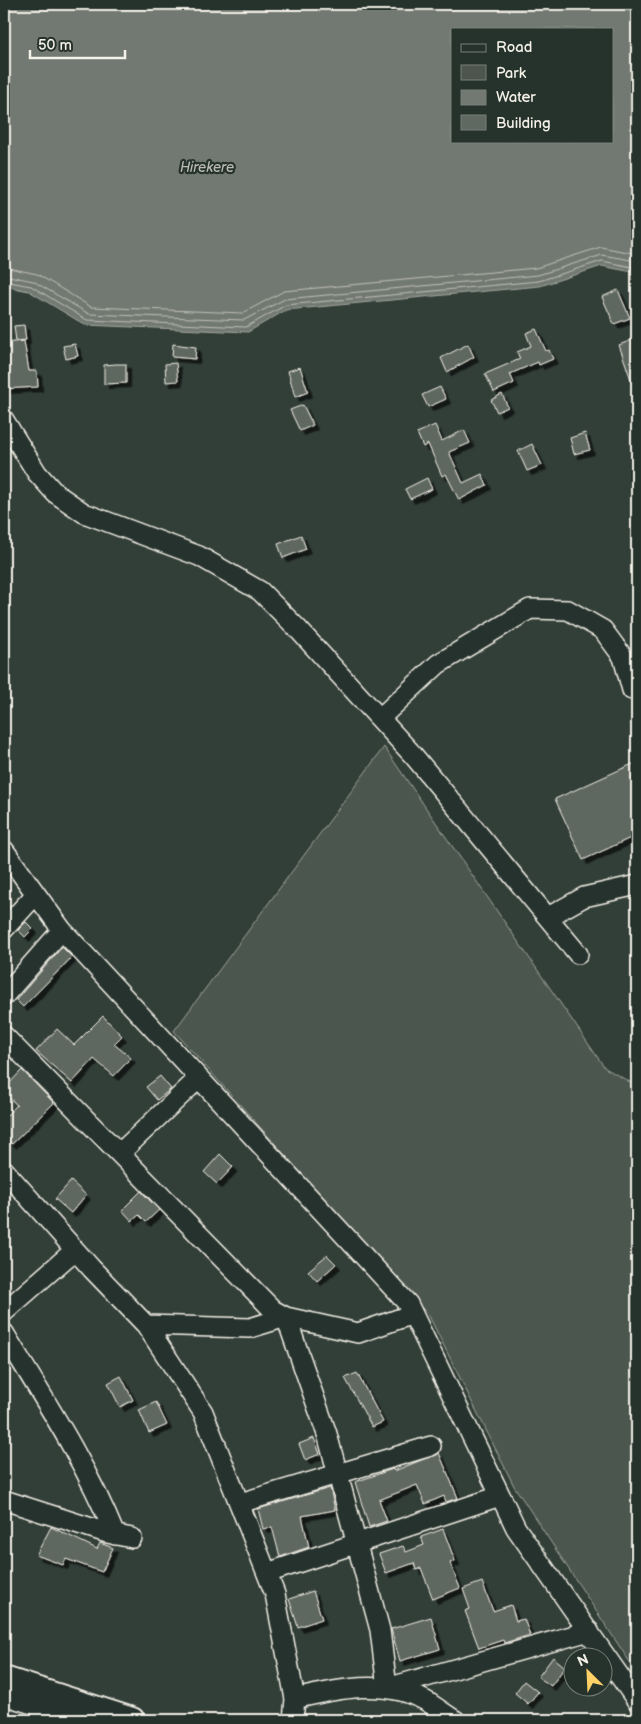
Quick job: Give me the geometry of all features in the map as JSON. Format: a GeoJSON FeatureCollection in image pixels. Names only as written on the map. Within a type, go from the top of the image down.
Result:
{"type":"FeatureCollection","features":[{"type":"Feature","properties":{"kind":"main road"},"geometry":{"type":"LineString","coordinates":[[4,1679],[132,1720]]}},
{"type":"Feature","properties":{"kind":"street"},"geometry":{"type":"LineString","coordinates":[[4,420],[37,473],[55,493],[84,513],[199,556],[260,592],[380,718],[438,784],[578,954]]}},
{"type":"Feature","properties":{"kind":"street"},"geometry":{"type":"LineString","coordinates":[[380,718],[438,664],[530,609],[568,610],[603,630],[623,657],[632,690]]}},
{"type":"Feature","properties":{"kind":"street"},"geometry":{"type":"LineString","coordinates":[[4,850],[62,930],[408,1304],[516,1528],[637,1700]]}},
{"type":"Feature","properties":{"kind":"street"},"geometry":{"type":"LineString","coordinates":[[548,917],[584,897],[637,885]]}},
{"type":"Feature","properties":{"kind":"street"},"geometry":{"type":"LineString","coordinates":[[4,929],[36,894]]}},
{"type":"Feature","properties":{"kind":"street"},"geometry":{"type":"LineString","coordinates":[[4,996],[62,930]]}},
{"type":"Feature","properties":{"kind":"street"},"geometry":{"type":"LineString","coordinates":[[4,1036],[273,1310],[286,1316],[358,1333],[413,1314]]}},
{"type":"Feature","properties":{"kind":"street"},"geometry":{"type":"LineString","coordinates":[[120,1153],[199,1078]]}},
{"type":"Feature","properties":{"kind":"street"},"geometry":{"type":"LineString","coordinates":[[4,1170],[75,1250],[146,1325],[203,1412],[275,1594],[295,1700],[293,1720]]}},
{"type":"Feature","properties":{"kind":"street"},"geometry":{"type":"LineString","coordinates":[[4,1312],[75,1250]]}},
{"type":"Feature","properties":{"kind":"street"},"geometry":{"type":"LineString","coordinates":[[146,1325],[250,1328],[286,1316]]}},
{"type":"Feature","properties":{"kind":"street"},"geometry":{"type":"LineString","coordinates":[[286,1316],[327,1434],[338,1474],[380,1630],[387,1688]]}},
{"type":"Feature","properties":{"kind":"street"},"geometry":{"type":"LineString","coordinates":[[4,1334],[57,1419],[102,1502],[124,1537],[4,1500]]}},
{"type":"Feature","properties":{"kind":"street"},"geometry":{"type":"LineString","coordinates":[[240,1504],[431,1446]]}},
{"type":"Feature","properties":{"kind":"street"},"geometry":{"type":"LineString","coordinates":[[267,1573],[500,1496]]}},
{"type":"Feature","properties":{"kind":"street"},"geometry":{"type":"LineString","coordinates":[[295,1700],[338,1688],[387,1688],[589,1631]]}},
{"type":"Feature","properties":{"kind":"street"},"geometry":{"type":"LineString","coordinates":[[387,1688],[424,1700],[455,1720]]}},
{"type":"Feature","properties":{"kind":"street"},"geometry":{"type":"LineString","coordinates":[[4,1695],[82,1720]]}},
{"type":"Feature","properties":{"kind":"street"},"geometry":{"type":"LineString","coordinates":[[4,1702],[59,1720]]}},
{"type":"Feature","properties":{"kind":"green space"},"geometry":{"type":"Polygon","coordinates":[[[384,747],[605,1068],[637,1086],[637,1673],[514,1486],[429,1316],[174,1031],[384,747]]]}},
{"type":"Feature","properties":{"kind":"water","name":"Hirekere"},"geometry":{"type":"Polygon","coordinates":[[[4,4],[637,4],[637,273],[602,266],[540,286],[286,310],[248,332],[85,325],[29,291],[4,286],[4,4]]]}},
{"type":"Feature","properties":{"kind":"building"},"geometry":{"type":"Polygon","coordinates":[[[618,290],[630,318],[614,324],[602,297],[618,290]]]}},
{"type":"Feature","properties":{"kind":"building"},"geometry":{"type":"Polygon","coordinates":[[[24,325],[26,340],[16,341],[14,326],[24,325]]]}},
{"type":"Feature","properties":{"kind":"building"},"geometry":{"type":"Polygon","coordinates":[[[536,329],[546,351],[549,350],[553,359],[539,365],[538,362],[510,374],[514,383],[494,392],[485,374],[520,359],[517,352],[531,346],[526,333],[536,329]]]}},
{"type":"Feature","properties":{"kind":"building"},"geometry":{"type":"Polygon","coordinates":[[[637,338],[637,394],[636,394],[619,345],[637,338]]]}},
{"type":"Feature","properties":{"kind":"building"},"geometry":{"type":"Polygon","coordinates":[[[24,341],[29,371],[37,371],[38,387],[4,389],[4,343],[24,341]]]}},
{"type":"Feature","properties":{"kind":"building"},"geometry":{"type":"Polygon","coordinates":[[[75,344],[78,356],[66,359],[63,346],[75,344]]]}},
{"type":"Feature","properties":{"kind":"building"},"geometry":{"type":"Polygon","coordinates":[[[173,344],[196,347],[195,359],[172,357],[173,344]]]}},
{"type":"Feature","properties":{"kind":"building"},"geometry":{"type":"Polygon","coordinates":[[[468,344],[474,357],[447,372],[441,358],[468,344]]]}},
{"type":"Feature","properties":{"kind":"building"},"geometry":{"type":"Polygon","coordinates":[[[176,363],[178,381],[166,382],[165,364],[176,363]]]}},
{"type":"Feature","properties":{"kind":"building"},"geometry":{"type":"Polygon","coordinates":[[[126,364],[126,383],[104,384],[104,365],[126,364]]]}},
{"type":"Feature","properties":{"kind":"building"},"geometry":{"type":"Polygon","coordinates":[[[300,367],[308,392],[295,397],[288,371],[300,367]]]}},
{"type":"Feature","properties":{"kind":"building"},"geometry":{"type":"Polygon","coordinates":[[[440,387],[446,399],[428,407],[422,395],[440,387]]]}},
{"type":"Feature","properties":{"kind":"building"},"geometry":{"type":"Polygon","coordinates":[[[502,394],[508,407],[497,412],[491,400],[502,394]]]}},
{"type":"Feature","properties":{"kind":"building"},"geometry":{"type":"Polygon","coordinates":[[[303,405],[313,425],[300,431],[290,410],[303,405]]]}},
{"type":"Feature","properties":{"kind":"building"},"geometry":{"type":"Polygon","coordinates":[[[435,425],[442,441],[464,430],[470,443],[449,452],[463,483],[482,474],[487,485],[459,500],[446,474],[442,476],[428,444],[423,447],[417,433],[435,425]]]}},
{"type":"Feature","properties":{"kind":"building"},"geometry":{"type":"Polygon","coordinates":[[[585,433],[590,450],[574,454],[570,438],[585,433]]]}},
{"type":"Feature","properties":{"kind":"building"},"geometry":{"type":"Polygon","coordinates":[[[532,444],[542,465],[527,471],[518,451],[532,444]]]}},
{"type":"Feature","properties":{"kind":"building"},"geometry":{"type":"Polygon","coordinates":[[[427,478],[432,489],[410,499],[405,489],[427,478]]]}},
{"type":"Feature","properties":{"kind":"building"},"geometry":{"type":"Polygon","coordinates":[[[301,535],[306,549],[283,558],[278,544],[301,535]]]}},
{"type":"Feature","properties":{"kind":"building"},"geometry":{"type":"Polygon","coordinates":[[[637,762],[637,835],[583,860],[555,799],[637,762]]]}},
{"type":"Feature","properties":{"kind":"building"},"geometry":{"type":"Polygon","coordinates":[[[26,922],[33,929],[25,937],[18,930],[26,922]]]}},
{"type":"Feature","properties":{"kind":"building"},"geometry":{"type":"Polygon","coordinates":[[[62,947],[72,957],[23,1007],[16,1000],[62,947]]]}},
{"type":"Feature","properties":{"kind":"building"},"geometry":{"type":"Polygon","coordinates":[[[103,1016],[122,1036],[114,1044],[131,1058],[114,1076],[94,1059],[72,1083],[36,1051],[57,1029],[74,1045],[103,1016]]]}},
{"type":"Feature","properties":{"kind":"building"},"geometry":{"type":"Polygon","coordinates":[[[22,1070],[54,1103],[12,1144],[4,1136],[4,1118],[17,1105],[4,1093],[4,1089],[22,1070]]]}},
{"type":"Feature","properties":{"kind":"building"},"geometry":{"type":"Polygon","coordinates":[[[160,1076],[171,1089],[157,1100],[146,1087],[160,1076]]]}},
{"type":"Feature","properties":{"kind":"building"},"geometry":{"type":"Polygon","coordinates":[[[220,1154],[233,1167],[217,1184],[204,1172],[220,1154]]]}},
{"type":"Feature","properties":{"kind":"building"},"geometry":{"type":"Polygon","coordinates":[[[71,1181],[86,1195],[71,1213],[55,1199],[71,1181]]]}},
{"type":"Feature","properties":{"kind":"building"},"geometry":{"type":"Polygon","coordinates":[[[141,1191],[159,1210],[146,1222],[139,1215],[132,1221],[122,1210],[141,1191]]]}},
{"type":"Feature","properties":{"kind":"building"},"geometry":{"type":"Polygon","coordinates":[[[327,1255],[336,1264],[317,1281],[308,1271],[327,1255]]]}},
{"type":"Feature","properties":{"kind":"building"},"geometry":{"type":"Polygon","coordinates":[[[357,1373],[383,1422],[372,1427],[345,1378],[357,1373]]]}},
{"type":"Feature","properties":{"kind":"building"},"geometry":{"type":"Polygon","coordinates":[[[121,1376],[133,1400],[120,1407],[108,1383],[121,1376]]]}},
{"type":"Feature","properties":{"kind":"building"},"geometry":{"type":"Polygon","coordinates":[[[156,1402],[167,1425],[149,1433],[139,1410],[156,1402]]]}},
{"type":"Feature","properties":{"kind":"building"},"geometry":{"type":"Polygon","coordinates":[[[314,1438],[320,1454],[305,1460],[299,1444],[314,1438]]]}},
{"type":"Feature","properties":{"kind":"building"},"geometry":{"type":"Polygon","coordinates":[[[439,1453],[458,1498],[446,1502],[444,1496],[425,1504],[417,1485],[379,1500],[387,1521],[369,1527],[355,1482],[393,1469],[394,1471],[439,1453]]]}},
{"type":"Feature","properties":{"kind":"building"},"geometry":{"type":"Polygon","coordinates":[[[330,1488],[335,1510],[302,1516],[309,1547],[280,1557],[272,1527],[263,1529],[258,1509],[330,1488]]]}},
{"type":"Feature","properties":{"kind":"building"},"geometry":{"type":"Polygon","coordinates":[[[51,1527],[97,1549],[100,1543],[113,1548],[102,1572],[66,1559],[63,1565],[36,1555],[51,1527]]]}},
{"type":"Feature","properties":{"kind":"building"},"geometry":{"type":"Polygon","coordinates":[[[443,1529],[455,1561],[450,1563],[460,1588],[433,1599],[421,1568],[416,1570],[414,1563],[386,1573],[379,1554],[403,1546],[406,1552],[424,1545],[421,1537],[443,1529]]]}},
{"type":"Feature","properties":{"kind":"building"},"geometry":{"type":"Polygon","coordinates":[[[482,1582],[493,1611],[511,1605],[516,1621],[524,1619],[530,1635],[504,1643],[503,1640],[479,1648],[465,1611],[470,1609],[463,1589],[482,1582]]]}},
{"type":"Feature","properties":{"kind":"building"},"geometry":{"type":"Polygon","coordinates":[[[313,1591],[322,1619],[298,1627],[289,1599],[313,1591]]]}},
{"type":"Feature","properties":{"kind":"building"},"geometry":{"type":"Polygon","coordinates":[[[431,1617],[440,1649],[400,1661],[391,1629],[431,1617]]]}},
{"type":"Feature","properties":{"kind":"building"},"geometry":{"type":"Polygon","coordinates":[[[553,1657],[564,1666],[551,1686],[538,1677],[553,1657]]]}},
{"type":"Feature","properties":{"kind":"building"},"geometry":{"type":"Polygon","coordinates":[[[524,1681],[538,1692],[528,1704],[515,1693],[524,1681]]]}}]}
